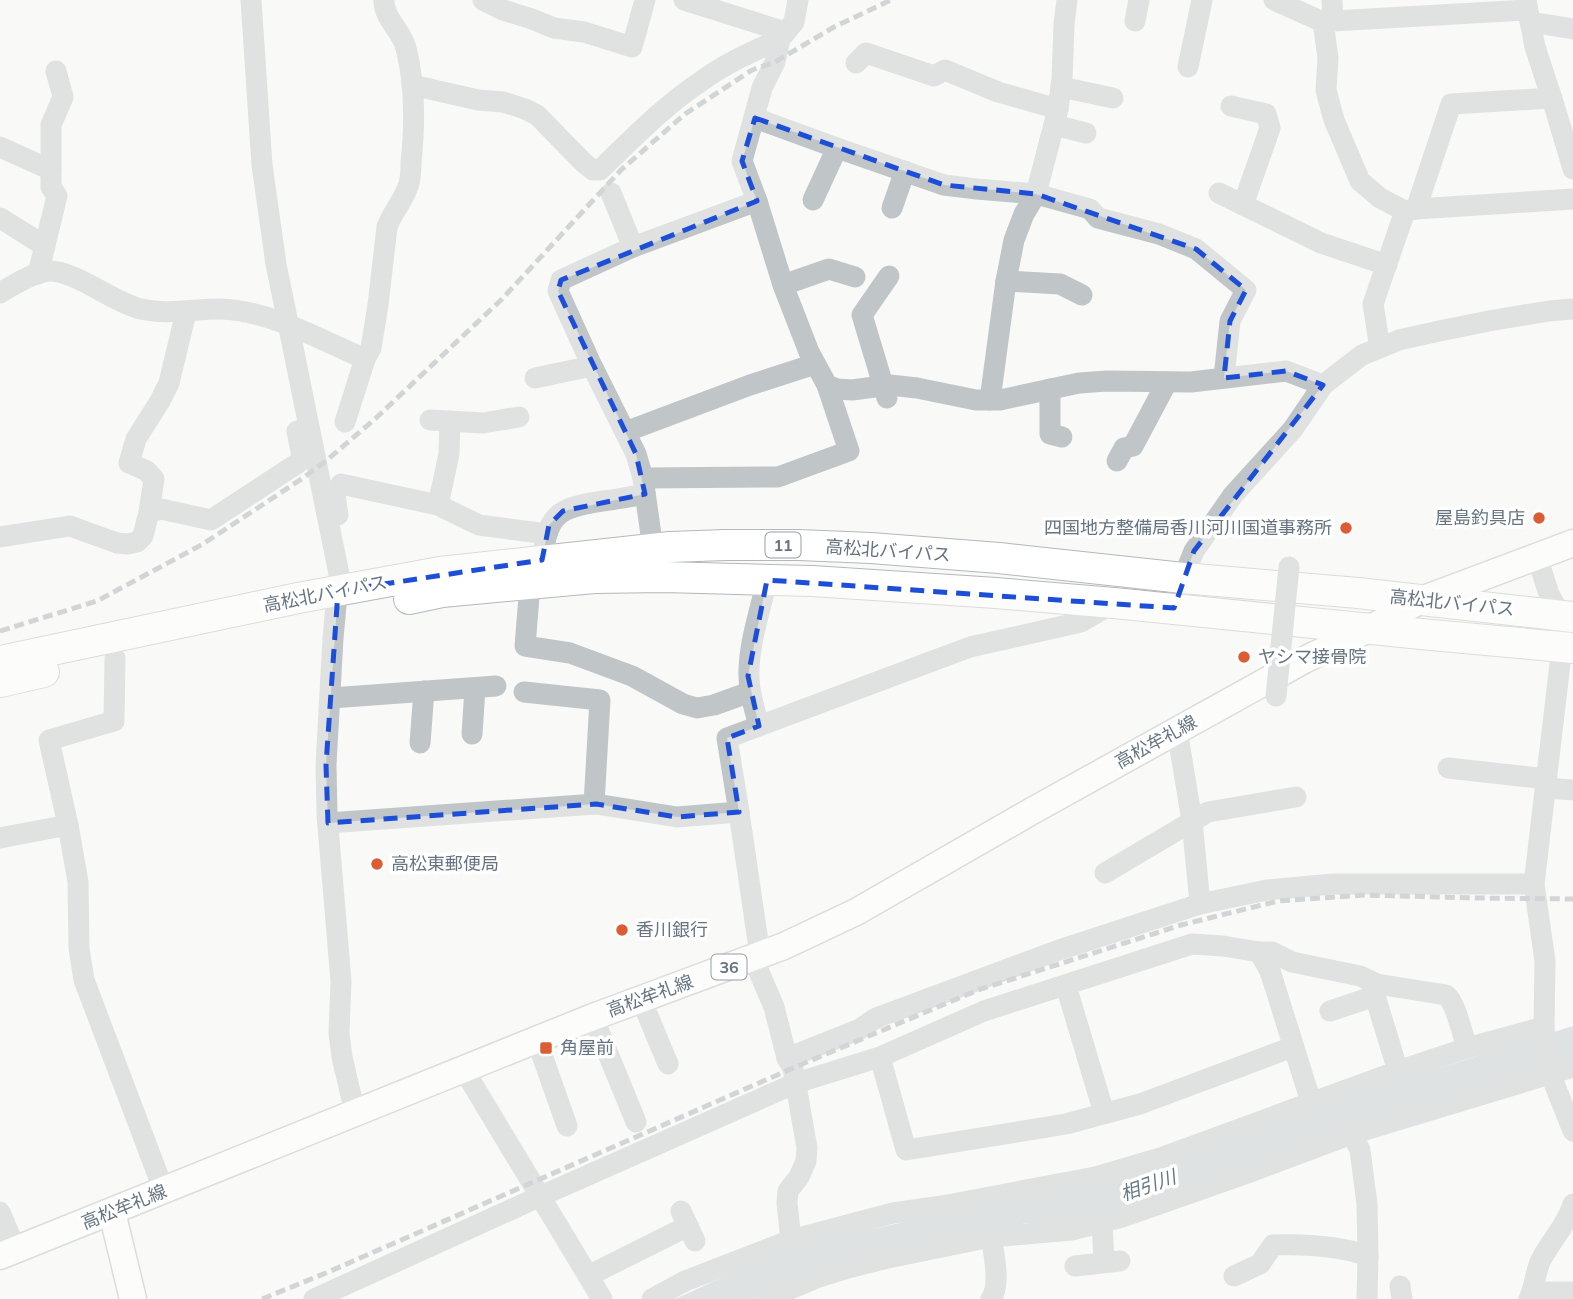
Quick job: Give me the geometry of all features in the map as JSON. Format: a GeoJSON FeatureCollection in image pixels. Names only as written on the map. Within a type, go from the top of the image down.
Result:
{"type":"FeatureCollection","features":[{"type":"Feature","properties":{"kind":"highway","name":"高松北バイパス"},"geometry":{"type":"LineString","coordinates":[[0,661],[338,592],[442,592],[539,560],[725,545],[871,548],[999,558],[1567,616]]}},
{"type":"Feature","properties":{"kind":"highway","name":"高松北バイパス"},"geometry":{"type":"LineString","coordinates":[[539,560],[594,578],[664,577],[882,585],[1174,608],[1567,647]]}},
{"type":"Feature","properties":{"kind":"highway","name":"高松北バイパス"},"geometry":{"type":"LineString","coordinates":[[0,682],[115,657],[338,592]]}},
{"type":"Feature","properties":{"kind":"main road","name":"高松牟礼線"},"geometry":{"type":"LineString","coordinates":[[8,1253],[593,1017],[784,946],[856,912],[1177,730],[1421,600],[1573,543]]}},
{"type":"Feature","properties":{"kind":"main road"},"geometry":{"type":"LineString","coordinates":[[111,1212],[134,1299]]}},
{"type":"Feature","properties":{"kind":"street"},"geometry":{"type":"LineString","coordinates":[[149,513],[161,509],[211,520],[289,470],[302,457],[262,165],[251,0]]}},
{"type":"Feature","properties":{"kind":"street"},"geometry":{"type":"LineString","coordinates":[[345,422],[371,348],[387,227],[391,214],[408,188],[414,139],[412,85],[406,47],[383,5],[383,0]]}},
{"type":"Feature","properties":{"kind":"street"},"geometry":{"type":"LineString","coordinates":[[484,0],[503,10],[554,28],[584,32],[632,47],[645,0]]}},
{"type":"Feature","properties":{"kind":"street"},"geometry":{"type":"LineString","coordinates":[[684,0],[782,36]]}},
{"type":"Feature","properties":{"kind":"street"},"geometry":{"type":"LineString","coordinates":[[412,85],[478,100],[503,102],[525,109],[537,115],[584,163],[593,170],[600,170],[657,115],[703,79],[782,36],[794,22],[798,0]]}},
{"type":"Feature","properties":{"kind":"street"},"geometry":{"type":"LineString","coordinates":[[990,400],[1014,240],[1024,214],[1036,194],[1058,107],[1067,0]]}},
{"type":"Feature","properties":{"kind":"street"},"geometry":{"type":"LineString","coordinates":[[1135,21],[1139,0]]}},
{"type":"Feature","properties":{"kind":"street"},"geometry":{"type":"LineString","coordinates":[[1188,67],[1202,0]]}},
{"type":"Feature","properties":{"kind":"street"},"geometry":{"type":"LineString","coordinates":[[1274,0],[1329,14],[1528,11],[1573,29]]}},
{"type":"Feature","properties":{"kind":"street"},"geometry":{"type":"LineString","coordinates":[[1528,11],[1535,47],[1573,169]]}},
{"type":"Feature","properties":{"kind":"street"},"geometry":{"type":"LineString","coordinates":[[1329,14],[1326,90],[1334,120],[1360,181],[1380,198],[1410,210],[1573,199]]}},
{"type":"Feature","properties":{"kind":"street"},"geometry":{"type":"LineString","coordinates":[[750,692],[715,705],[697,708],[683,704],[632,676],[570,653],[525,646],[529,597],[539,560],[549,525],[563,511],[644,486],[778,477],[849,451],[827,385],[809,352],[783,285],[742,161],[762,88],[775,62],[782,36]]}},
{"type":"Feature","properties":{"kind":"street"},"geometry":{"type":"LineString","coordinates":[[862,51],[934,76],[945,70],[998,92],[1058,107],[1113,98]]}},
{"type":"Feature","properties":{"kind":"street"},"geometry":{"type":"LineString","coordinates":[[38,274],[57,196],[51,187],[51,125],[63,97],[56,71]]}},
{"type":"Feature","properties":{"kind":"street"},"geometry":{"type":"LineString","coordinates":[[1380,348],[1374,304],[1451,104],[1552,98]]}},
{"type":"Feature","properties":{"kind":"street"},"geometry":{"type":"LineString","coordinates":[[1231,106],[1266,114],[1270,128],[1243,205]]}},
{"type":"Feature","properties":{"kind":"street"},"geometry":{"type":"LineString","coordinates":[[1058,107],[1086,133]]}},
{"type":"Feature","properties":{"kind":"street"},"geometry":{"type":"LineString","coordinates":[[755,118],[944,185],[1036,194],[1090,209],[1098,218],[1159,234],[1196,249],[1245,290],[1230,321],[1224,378]]}},
{"type":"Feature","properties":{"kind":"street"},"geometry":{"type":"LineString","coordinates":[[0,147],[51,170]]}},
{"type":"Feature","properties":{"kind":"street"},"geometry":{"type":"LineString","coordinates":[[813,200],[837,148]]}},
{"type":"Feature","properties":{"kind":"street"},"geometry":{"type":"LineString","coordinates":[[892,208],[905,171]]}},
{"type":"Feature","properties":{"kind":"street"},"geometry":{"type":"LineString","coordinates":[[611,193],[633,247]]}},
{"type":"Feature","properties":{"kind":"street"},"geometry":{"type":"LineString","coordinates":[[1219,193],[1321,243],[1387,265]]}},
{"type":"Feature","properties":{"kind":"street"},"geometry":{"type":"LineString","coordinates":[[653,549],[644,486],[636,454],[558,291],[561,280],[633,247],[757,201]]}},
{"type":"Feature","properties":{"kind":"street"},"geometry":{"type":"LineString","coordinates":[[0,218],[45,246]]}},
{"type":"Feature","properties":{"kind":"street"},"geometry":{"type":"LineString","coordinates":[[783,285],[829,269],[855,277]]}},
{"type":"Feature","properties":{"kind":"street"},"geometry":{"type":"LineString","coordinates":[[0,293],[19,281],[49,271],[72,276],[100,292],[140,309],[176,313],[221,309],[255,314],[365,359]]}},
{"type":"Feature","properties":{"kind":"street"},"geometry":{"type":"LineString","coordinates":[[885,393],[863,315],[889,276]]}},
{"type":"Feature","properties":{"kind":"street"},"geometry":{"type":"LineString","coordinates":[[1006,281],[1060,284],[1082,295]]}},
{"type":"Feature","properties":{"kind":"street"},"geometry":{"type":"LineString","coordinates":[[1174,608],[1182,578],[1194,551],[1233,495],[1293,429],[1323,385],[1362,355],[1399,340],[1494,320],[1573,309]]}},
{"type":"Feature","properties":{"kind":"street"},"geometry":{"type":"LineString","coordinates":[[0,537],[70,526],[117,543],[137,542],[143,537],[154,479],[148,471],[129,463],[136,439],[169,383],[186,312]]}},
{"type":"Feature","properties":{"kind":"street"},"geometry":{"type":"LineString","coordinates":[[282,323],[338,592]]}},
{"type":"Feature","properties":{"kind":"street"},"geometry":{"type":"LineString","coordinates":[[625,432],[750,385],[815,364]]}},
{"type":"Feature","properties":{"kind":"street"},"geometry":{"type":"LineString","coordinates":[[535,378],[592,366]]}},
{"type":"Feature","properties":{"kind":"street"},"geometry":{"type":"LineString","coordinates":[[885,393],[890,385],[976,400],[1000,400],[1079,383],[1191,382],[1286,370],[1323,385]]}},
{"type":"Feature","properties":{"kind":"street"},"geometry":{"type":"LineString","coordinates":[[1117,461],[1124,448],[1133,446],[1139,437],[1167,382]]}},
{"type":"Feature","properties":{"kind":"street"},"geometry":{"type":"LineString","coordinates":[[827,385],[837,389],[885,393]]}},
{"type":"Feature","properties":{"kind":"street"},"geometry":{"type":"LineString","coordinates":[[1050,389],[1050,434],[1062,438]]}},
{"type":"Feature","properties":{"kind":"street"},"geometry":{"type":"LineString","coordinates":[[438,505],[449,454],[440,420],[483,423],[519,417]]}},
{"type":"Feature","properties":{"kind":"street"},"geometry":{"type":"LineString","coordinates":[[355,1113],[339,1033],[341,981],[326,765],[338,592],[344,565],[335,495],[341,484],[438,505],[479,524],[539,560]]}},
{"type":"Feature","properties":{"kind":"street"},"geometry":{"type":"LineString","coordinates":[[1538,557],[1549,594],[1567,616],[1567,647],[1534,884],[1545,961],[1544,1031],[1550,1071],[1573,1131]]}},
{"type":"Feature","properties":{"kind":"street"},"geometry":{"type":"LineString","coordinates":[[1276,696],[1289,567]]}},
{"type":"Feature","properties":{"kind":"street"},"geometry":{"type":"LineString","coordinates":[[759,726],[748,676],[751,646],[767,580]]}},
{"type":"Feature","properties":{"kind":"street"},"geometry":{"type":"LineString","coordinates":[[792,1240],[788,1191],[799,1177],[806,1161],[807,1148],[793,1068],[787,1058],[774,1007],[756,956],[739,812],[727,738],[970,647],[1081,622],[1114,603]]}},
{"type":"Feature","properties":{"kind":"street"},"geometry":{"type":"LineString","coordinates":[[115,657],[114,721],[49,740],[78,882],[79,948],[84,980],[164,1191]]}},
{"type":"Feature","properties":{"kind":"street"},"geometry":{"type":"LineString","coordinates":[[331,698],[486,687],[472,734]]}},
{"type":"Feature","properties":{"kind":"street"},"geometry":{"type":"LineString","coordinates":[[420,743],[424,691]]}},
{"type":"Feature","properties":{"kind":"street"},"geometry":{"type":"LineString","coordinates":[[524,692],[600,700],[594,804]]}},
{"type":"Feature","properties":{"kind":"street"},"geometry":{"type":"LineString","coordinates":[[1177,730],[1192,821],[1200,904]]}},
{"type":"Feature","properties":{"kind":"street"},"geometry":{"type":"LineString","coordinates":[[1448,768],[1546,783],[1573,790]]}},
{"type":"Feature","properties":{"kind":"street"},"geometry":{"type":"LineString","coordinates":[[1105,873],[1208,812],[1296,797]]}},
{"type":"Feature","properties":{"kind":"street"},"geometry":{"type":"LineString","coordinates":[[328,823],[594,804],[677,817],[739,812]]}},
{"type":"Feature","properties":{"kind":"street"},"geometry":{"type":"LineString","coordinates":[[0,838],[68,825]]}},
{"type":"Feature","properties":{"kind":"street"},"geometry":{"type":"LineString","coordinates":[[787,1058],[860,1029],[876,1018],[1059,950],[1200,904],[1267,890],[1333,884],[1534,884]]}},
{"type":"Feature","properties":{"kind":"street"},"geometry":{"type":"LineString","coordinates":[[313,1299],[796,1083],[880,1057],[984,1011],[1192,944],[1259,952],[1272,951],[1293,962],[1360,976],[1376,990],[1398,1071]]}},
{"type":"Feature","properties":{"kind":"street"},"geometry":{"type":"LineString","coordinates":[[1259,952],[1270,971],[1311,1102]]}},
{"type":"Feature","properties":{"kind":"street"},"geometry":{"type":"LineString","coordinates":[[1066,986],[1104,1113]]}},
{"type":"Feature","properties":{"kind":"street"},"geometry":{"type":"LineString","coordinates":[[1330,1010],[1376,990],[1446,995],[1453,1000],[1467,1048]]}},
{"type":"Feature","properties":{"kind":"street"},"geometry":{"type":"LineString","coordinates":[[641,999],[668,1064]]}},
{"type":"Feature","properties":{"kind":"street"},"geometry":{"type":"LineString","coordinates":[[593,1017],[636,1122]]}},
{"type":"Feature","properties":{"kind":"street"},"geometry":{"type":"LineString","coordinates":[[652,1299],[685,1281],[792,1240],[893,1213],[1095,1177],[1160,1158],[1467,1048],[1544,1031]]}},
{"type":"Feature","properties":{"kind":"street"},"geometry":{"type":"LineString","coordinates":[[537,1041],[567,1126]]}},
{"type":"Feature","properties":{"kind":"street"},"geometry":{"type":"LineString","coordinates":[[880,1057],[906,1150],[1066,1124],[1140,1104],[1293,1047]]}},
{"type":"Feature","properties":{"kind":"street"},"geometry":{"type":"LineString","coordinates":[[767,1299],[817,1278],[888,1258],[991,1237],[1072,1230],[1102,1222],[1352,1134],[1550,1071],[1573,1068]]}},
{"type":"Feature","properties":{"kind":"street"},"geometry":{"type":"LineString","coordinates":[[464,1070],[602,1299]]}},
{"type":"Feature","properties":{"kind":"street"},"geometry":{"type":"LineString","coordinates":[[1352,1134],[1360,1150],[1367,1204],[1366,1297]]}},
{"type":"Feature","properties":{"kind":"street"},"geometry":{"type":"LineString","coordinates":[[1573,1204],[1568,1219],[1542,1259],[1531,1296],[1573,1292]]}},
{"type":"Feature","properties":{"kind":"street"},"geometry":{"type":"LineString","coordinates":[[0,1212],[8,1253]]}},
{"type":"Feature","properties":{"kind":"street"},"geometry":{"type":"LineString","coordinates":[[1075,1266],[1112,1262],[1102,1222]]}},
{"type":"Feature","properties":{"kind":"street"},"geometry":{"type":"LineString","coordinates":[[588,1276],[688,1226]]}},
{"type":"Feature","properties":{"kind":"street"},"geometry":{"type":"LineString","coordinates":[[991,1237],[996,1271],[991,1299]]}},
{"type":"Feature","properties":{"kind":"street"},"geometry":{"type":"LineString","coordinates":[[1234,1276],[1260,1264],[1273,1245],[1306,1244],[1368,1256]]}},
{"type":"Feature","properties":{"kind":"highlighted area"},"geometry":{"type":"Polygon","coordinates":[[[755,118],[944,185],[1036,194],[1196,249],[1246,290],[1230,321],[1224,378],[1286,371],[1323,385],[1194,551],[1174,608],[767,580],[748,676],[759,726],[727,738],[739,812],[677,817],[596,804],[328,823],[326,765],[338,591],[542,560],[549,525],[563,511],[645,494],[636,454],[558,291],[561,280],[757,201],[742,161],[755,118]]]}},
{"type":"Feature","properties":{"kind":"water","name":"相引川"},"geometry":{"type":"Polygon","coordinates":[[[1573,1026],[1573,1058],[1154,1200],[1064,1222],[1034,1227],[1028,1223],[969,1232],[805,1278],[756,1299],[675,1299],[795,1247],[965,1208],[1389,1084],[1573,1026]]]}},
{"type":"Feature","properties":{"kind":"railway"},"geometry":{"type":"LineString","coordinates":[[0,631],[97,601],[203,544],[303,478],[376,418],[502,299],[621,170],[685,114],[752,70],[775,62],[834,27],[891,0]]}},
{"type":"Feature","properties":{"kind":"railway"},"geometry":{"type":"LineString","coordinates":[[262,1299],[978,990],[1181,925],[1278,901],[1364,895],[1573,899]]}},
{"type":"Feature","properties":{"kind":"place","name":"屋島釣具店"},"geometry":{"type":"Point","coordinates":[1539,518]}},
{"type":"Feature","properties":{"kind":"place","name":"四国地方整備局香川河川国道事務所"},"geometry":{"type":"Point","coordinates":[1346,528]}},
{"type":"Feature","properties":{"kind":"place","name":"ヤシマ接骨院"},"geometry":{"type":"Point","coordinates":[1244,657]}},
{"type":"Feature","properties":{"kind":"place","name":"高松東郵便局"},"geometry":{"type":"Point","coordinates":[377,864]}},
{"type":"Feature","properties":{"kind":"place","name":"香川銀行"},"geometry":{"type":"Point","coordinates":[622,930]}},
{"type":"Feature","properties":{"kind":"place","name":"角屋前"},"geometry":{"type":"Point","coordinates":[546,1048]}}]}
